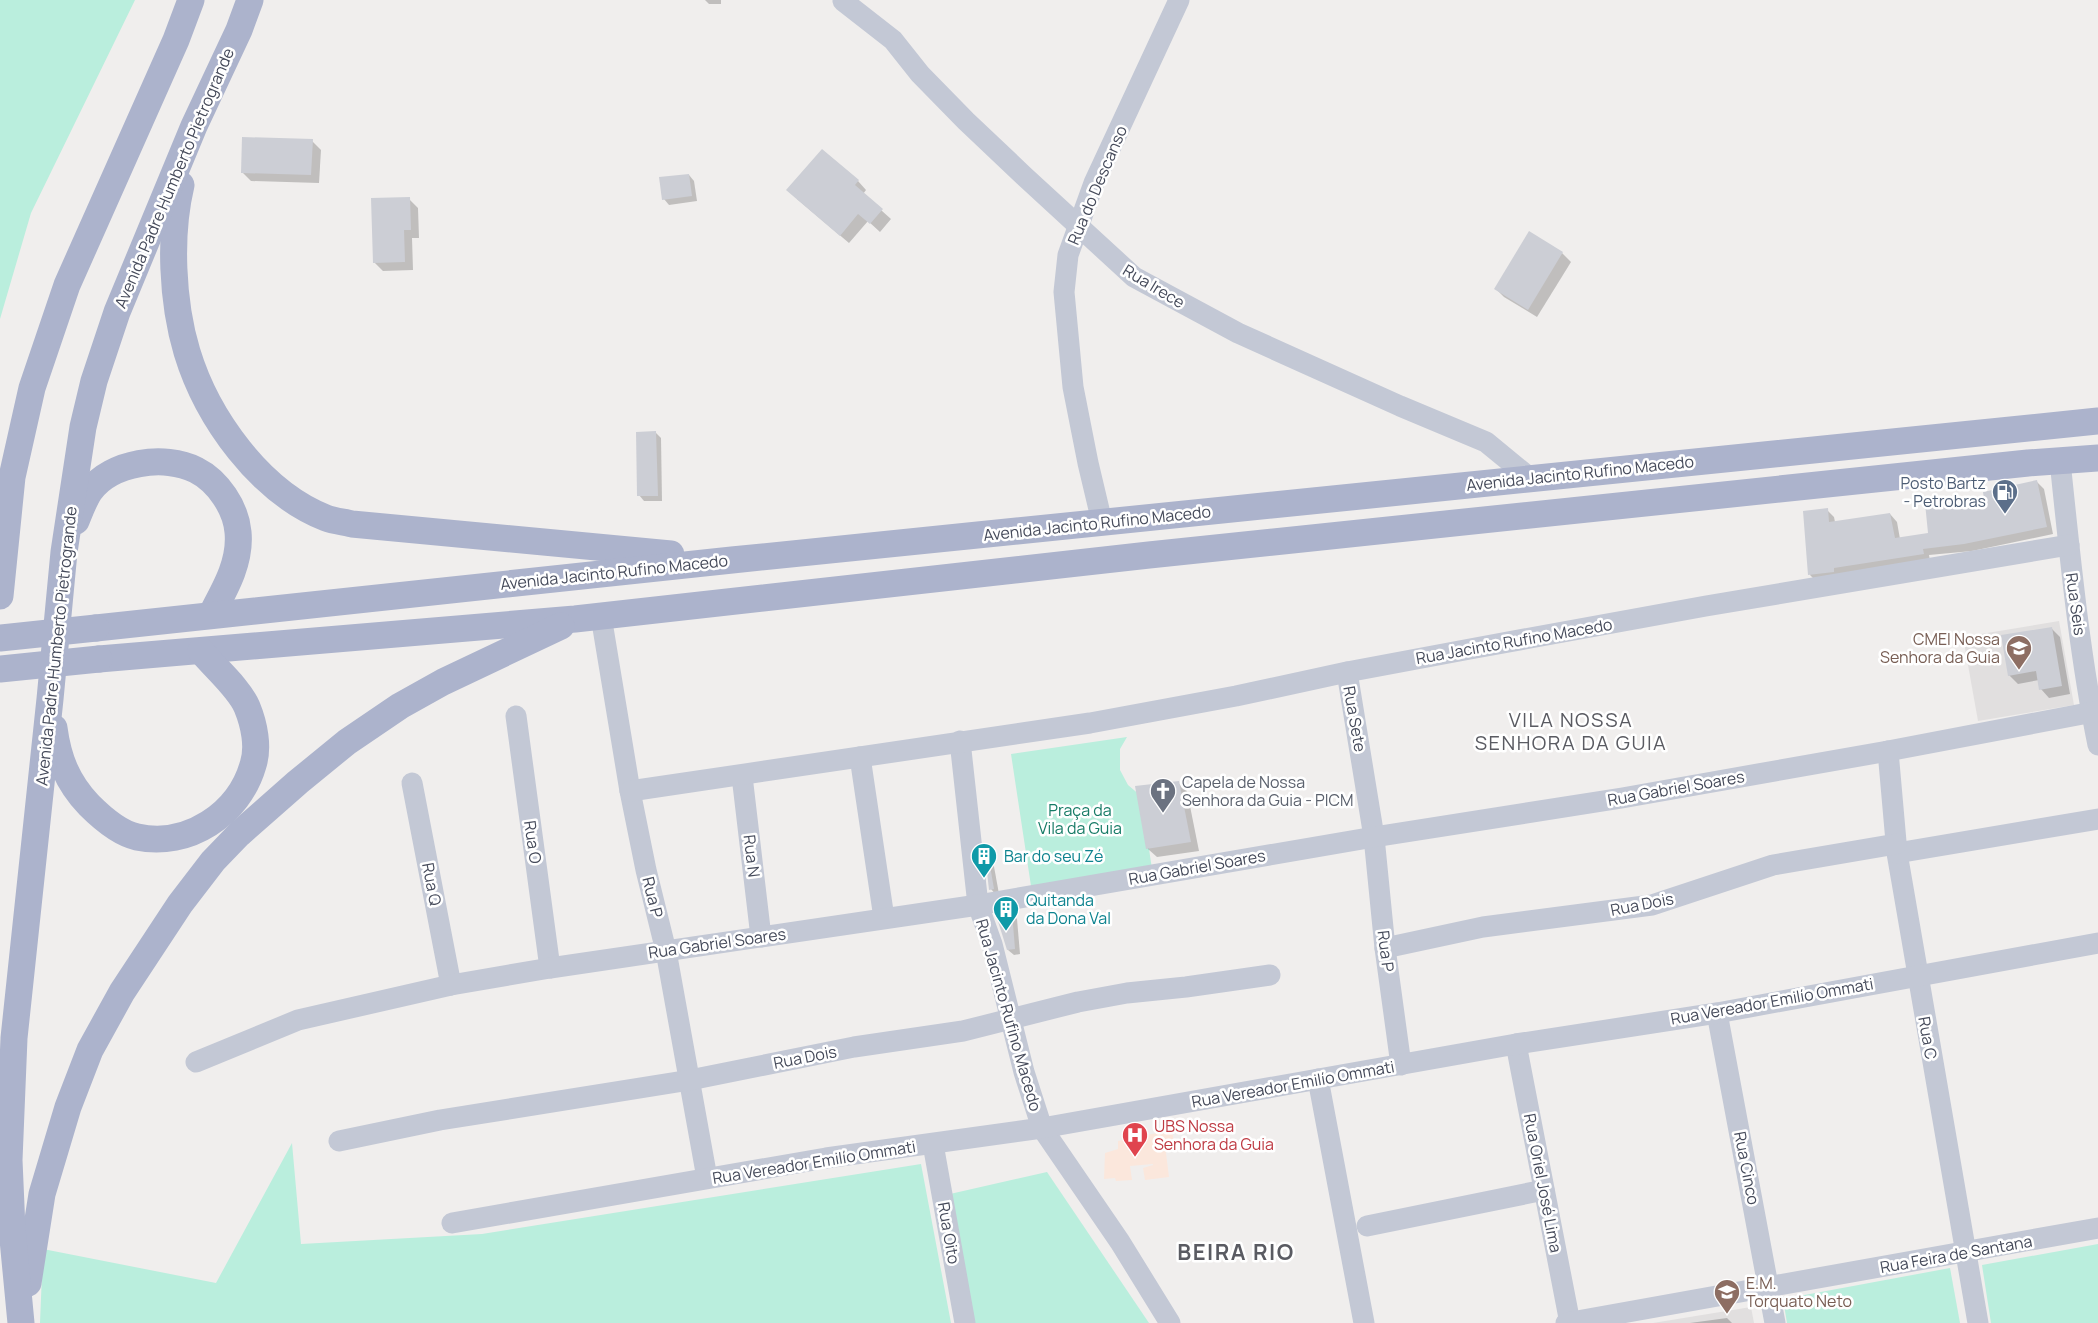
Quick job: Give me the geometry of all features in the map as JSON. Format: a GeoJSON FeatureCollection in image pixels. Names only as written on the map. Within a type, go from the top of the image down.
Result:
{"type":"FeatureCollection","features":[{"type":"Feature","properties":{"kind":"main road"},"geometry":{"type":"LineString","coordinates":[[0,596],[12,477],[22,426],[45,345],[67,285],[176,40],[191,0]]}},
{"type":"Feature","properties":{"kind":"main road"},"geometry":{"type":"LineString","coordinates":[[238,30],[242,0]]}},
{"type":"Feature","properties":{"kind":"main road","name":"Avenida Padre Humberto Pietrogrande"},"geometry":{"type":"LineString","coordinates":[[21,1323],[12,1230],[9,1160],[14,1038],[64,552],[83,427],[94,381],[117,312],[194,126],[250,0]]}},
{"type":"Feature","properties":{"kind":"main road"},"geometry":{"type":"LineString","coordinates":[[194,126],[177,201],[174,233],[178,307],[187,351],[199,383],[224,430],[256,471],[291,499],[326,518],[352,524],[732,560]]}},
{"type":"Feature","properties":{"kind":"main road","name":"Avenida Jacinto Rufino Macedo"},"geometry":{"type":"LineString","coordinates":[[0,638],[732,560],[2098,421]]}},
{"type":"Feature","properties":{"kind":"main road"},"geometry":{"type":"LineString","coordinates":[[0,669],[588,617],[1149,555],[2098,458]]}},
{"type":"Feature","properties":{"kind":"main road"},"geometry":{"type":"LineString","coordinates":[[64,552],[90,491],[118,469],[135,464],[156,462],[178,464],[195,469],[220,489],[232,512],[238,532],[236,564],[211,615]]}},
{"type":"Feature","properties":{"kind":"main road"},"geometry":{"type":"LineString","coordinates":[[1149,555],[1222,539],[1273,532],[1278,526],[1278,518],[1270,511],[1258,506]]}},
{"type":"Feature","properties":{"kind":"main road"},"geometry":{"type":"LineString","coordinates":[[918,580],[895,570],[892,565],[893,560],[900,557],[951,551],[1017,531]]}},
{"type":"Feature","properties":{"kind":"main road"},"geometry":{"type":"LineString","coordinates":[[26,1323],[29,1275],[42,1194],[68,1107],[90,1050],[122,992],[180,904],[213,861],[239,834],[298,782],[347,742],[400,706],[443,682],[588,617]]}},
{"type":"Feature","properties":{"kind":"main road"},"geometry":{"type":"LineString","coordinates":[[50,699],[57,747],[66,775],[76,791],[98,814],[116,827],[137,837],[172,838],[189,834],[207,826],[238,796],[255,757],[255,738],[246,704],[236,688],[219,673],[201,651]]}},
{"type":"Feature","properties":{"kind":"street","name":"Rua do Descanso"},"geometry":{"type":"LineString","coordinates":[[1102,522],[1073,387],[1064,292],[1068,255],[1094,183],[1179,0]]}},
{"type":"Feature","properties":{"kind":"street","name":"Rua Irece"},"geometry":{"type":"LineString","coordinates":[[843,1],[892,40],[935,89],[1024,176],[1134,277],[1238,333],[1486,442],[1530,478]]}},
{"type":"Feature","properties":{"kind":"street","name":"Rua Seis"},"geometry":{"type":"LineString","coordinates":[[2060,461],[2068,545],[2095,712],[2098,745]]}},
{"type":"Feature","properties":{"kind":"street","name":"Rua Jacinto Rufino Macedo"},"geometry":{"type":"LineString","coordinates":[[630,791],[1110,719],[1236,696],[1347,672],[1695,608],[2068,545]]}},
{"type":"Feature","properties":{"kind":"street","name":"Rua P"},"geometry":{"type":"LineString","coordinates":[[588,617],[666,951],[707,1179]]}},
{"type":"Feature","properties":{"kind":"street","name":"Rua Sete"},"geometry":{"type":"LineString","coordinates":[[1347,672],[1374,837]]}},
{"type":"Feature","properties":{"kind":"street","name":"Rua Gabriel Soares"},"geometry":{"type":"LineString","coordinates":[[196,1062],[298,1020],[451,985],[550,968],[978,905],[1374,837],[1622,798],[2095,712]]}},
{"type":"Feature","properties":{"kind":"street","name":"Rua O"},"geometry":{"type":"LineString","coordinates":[[516,716],[550,968]]}},
{"type":"Feature","properties":{"kind":"street","name":"Rua Jacinto Rufino Macedo"},"geometry":{"type":"LineString","coordinates":[[960,741],[978,905],[999,969],[1010,1021],[1042,1128],[1119,1242],[1170,1323]]}},
{"type":"Feature","properties":{"kind":"street","name":"Rua C"},"geometry":{"type":"LineString","coordinates":[[1888,751],[1897,848],[1978,1323]]}},
{"type":"Feature","properties":{"kind":"street"},"geometry":{"type":"LineString","coordinates":[[860,758],[884,918]]}},
{"type":"Feature","properties":{"kind":"street","name":"Rua N"},"geometry":{"type":"LineString","coordinates":[[741,776],[761,938]]}},
{"type":"Feature","properties":{"kind":"street","name":"Rua Q"},"geometry":{"type":"LineString","coordinates":[[412,783],[451,985]]}},
{"type":"Feature","properties":{"kind":"street","name":"Rua Dois"},"geometry":{"type":"LineString","coordinates":[[1385,948],[1482,927],[1652,905],[1773,865],[2098,819]]}},
{"type":"Feature","properties":{"kind":"street","name":"Rua P"},"geometry":{"type":"LineString","coordinates":[[1374,837],[1385,948],[1401,1065]]}},
{"type":"Feature","properties":{"kind":"street","name":"Rua Vereador Emilío Ommati"},"geometry":{"type":"LineString","coordinates":[[452,1223],[826,1158],[1042,1128],[1516,1044],[1718,1013],[2098,943]]}},
{"type":"Feature","properties":{"kind":"street","name":"Rua Dois"},"geometry":{"type":"LineString","coordinates":[[339,1141],[440,1120],[690,1080],[854,1047],[963,1031],[1078,1002],[1126,993],[1270,975]]}},
{"type":"Feature","properties":{"kind":"street","name":"Rua Cinco"},"geometry":{"type":"LineString","coordinates":[[1718,1013],[1775,1323]]}},
{"type":"Feature","properties":{"kind":"street","name":"Rua Oriel José Lima"},"geometry":{"type":"LineString","coordinates":[[1516,1044],[1569,1323]]}},
{"type":"Feature","properties":{"kind":"street"},"geometry":{"type":"LineString","coordinates":[[1318,1079],[1364,1323]]}},
{"type":"Feature","properties":{"kind":"street","name":"Rua Oito"},"geometry":{"type":"LineString","coordinates":[[933,1144],[965,1323]]}},
{"type":"Feature","properties":{"kind":"street"},"geometry":{"type":"LineString","coordinates":[[1367,1226],[1544,1190]]}},
{"type":"Feature","properties":{"kind":"street","name":"Rua Feira de Santana"},"geometry":{"type":"LineString","coordinates":[[1569,1323],[2098,1228]]}},
{"type":"Feature","properties":{"kind":"shaded area","name":"CMEI Nossa Senhora da Guia"},"geometry":{"type":"Polygon","coordinates":[[[2059,621],[2074,705],[1978,721],[1963,637],[2059,621]]]}},
{"type":"Feature","properties":{"kind":"shaded area","name":"UBS Nossa Senhora da Guia"},"geometry":{"type":"Polygon","coordinates":[[[1172,1130],[1174,1144],[1165,1145],[1169,1177],[1145,1180],[1143,1168],[1153,1164],[1130,1166],[1132,1180],[1104,1179],[1105,1153],[1118,1149],[1118,1141],[1172,1130]]]}},
{"type":"Feature","properties":{"kind":"shaded area","name":"E.M. Torquato Neto"},"geometry":{"type":"Polygon","coordinates":[[[1751,1307],[1754,1323],[1653,1323],[1751,1307]]]}},
{"type":"Feature","properties":{"kind":"green space"},"geometry":{"type":"Polygon","coordinates":[[[0,0],[135,0],[31,213],[0,319],[0,0]]]}},
{"type":"Feature","properties":{"kind":"green space","name":"Praça da Vila da Guia"},"geometry":{"type":"Polygon","coordinates":[[[1127,737],[1120,749],[1120,770],[1128,785],[1141,796],[1152,869],[1031,886],[1011,754],[1127,737]]]}},
{"type":"Feature","properties":{"kind":"green space"},"geometry":{"type":"Polygon","coordinates":[[[292,1143],[301,1244],[482,1234],[921,1164],[951,1323],[40,1323],[43,1249],[216,1283],[292,1143]]]}},
{"type":"Feature","properties":{"kind":"green space"},"geometry":{"type":"Polygon","coordinates":[[[1047,1172],[1149,1323],[974,1323],[950,1194],[1047,1172]]]}},
{"type":"Feature","properties":{"kind":"green space"},"geometry":{"type":"Polygon","coordinates":[[[2098,1244],[2098,1323],[1991,1323],[1982,1265],[2098,1244]]]}},
{"type":"Feature","properties":{"kind":"green space"},"geometry":{"type":"Polygon","coordinates":[[[1950,1268],[1960,1323],[1787,1323],[1783,1299],[1950,1268]]]}},
{"type":"Feature","properties":{"kind":"building"},"geometry":{"type":"Polygon","coordinates":[[[242,137],[313,139],[311,175],[241,173],[242,137]]]}},
{"type":"Feature","properties":{"kind":"building"},"geometry":{"type":"Polygon","coordinates":[[[822,149],[859,180],[855,185],[883,209],[870,224],[858,214],[840,236],[786,190],[822,149]]]}},
{"type":"Feature","properties":{"kind":"building"},"geometry":{"type":"Polygon","coordinates":[[[689,174],[692,196],[662,200],[659,177],[689,174]]]}},
{"type":"Feature","properties":{"kind":"building"},"geometry":{"type":"Polygon","coordinates":[[[410,197],[411,230],[404,230],[405,262],[373,263],[371,198],[410,197]]]}},
{"type":"Feature","properties":{"kind":"building"},"geometry":{"type":"Polygon","coordinates":[[[1529,231],[1563,252],[1528,310],[1494,289],[1529,231]]]}},
{"type":"Feature","properties":{"kind":"building"},"geometry":{"type":"Polygon","coordinates":[[[656,431],[658,496],[637,496],[636,432],[656,431]]]}},
{"type":"Feature","properties":{"kind":"building"},"geometry":{"type":"Polygon","coordinates":[[[2037,480],[2047,527],[1964,544],[1923,549],[1924,554],[1834,568],[1834,572],[1808,575],[1803,511],[1828,508],[1829,522],[1890,513],[1895,538],[1928,533],[1925,503],[1944,501],[1944,507],[1984,499],[1983,492],[2037,480]]]}},
{"type":"Feature","properties":{"kind":"building","name":"CMEI Nossa Senhora da Guia"},"geometry":{"type":"Polygon","coordinates":[[[2052,627],[2062,686],[2039,690],[2036,671],[2008,676],[2001,635],[2052,627]]]}},
{"type":"Feature","properties":{"kind":"building","name":"Capela de Nossa Senhora da Guia - PICM"},"geometry":{"type":"Polygon","coordinates":[[[1179,781],[1191,842],[1146,849],[1135,786],[1179,781]]]}},
{"type":"Feature","properties":{"kind":"building"},"geometry":{"type":"Polygon","coordinates":[[[985,854],[988,854],[994,889],[989,890],[985,854]]]}},
{"type":"Feature","properties":{"kind":"building","name":"Quitanda da Dona Val"},"geometry":{"type":"Polygon","coordinates":[[[1012,912],[1015,949],[1007,950],[996,915],[1012,912]]]}},
{"type":"Feature","properties":{"kind":"place","name":"Posto Bartz - Petrobras"},"geometry":{"type":"Point","coordinates":[2005,515]}},
{"type":"Feature","properties":{"kind":"place","name":"CMEI Nossa Senhora da Guia"},"geometry":{"type":"Point","coordinates":[2019,671]}},
{"type":"Feature","properties":{"kind":"place","name":"Capela de Nossa Senhora da Guia - PICM"},"geometry":{"type":"Point","coordinates":[1163,814]}},
{"type":"Feature","properties":{"kind":"place","name":"Bar do seu Zé"},"geometry":{"type":"Point","coordinates":[984,879]}},
{"type":"Feature","properties":{"kind":"place","name":"Quitanda da Dona Val"},"geometry":{"type":"Point","coordinates":[1006,932]}},
{"type":"Feature","properties":{"kind":"place","name":"UBS Nossa Senhora da Guia"},"geometry":{"type":"Point","coordinates":[1135,1158]}},
{"type":"Feature","properties":{"kind":"place","name":"E.M. Torquato Neto"},"geometry":{"type":"Point","coordinates":[1727,1315]}},
{"type":"Feature","properties":{"kind":"district","name":"VILA NOSSA SENHORA DA GUIA"},"geometry":{"type":"Point","coordinates":[1571,732]}},
{"type":"Feature","properties":{"kind":"district","name":"BEIRA RIO"},"geometry":{"type":"Point","coordinates":[1236,1252]}}]}
